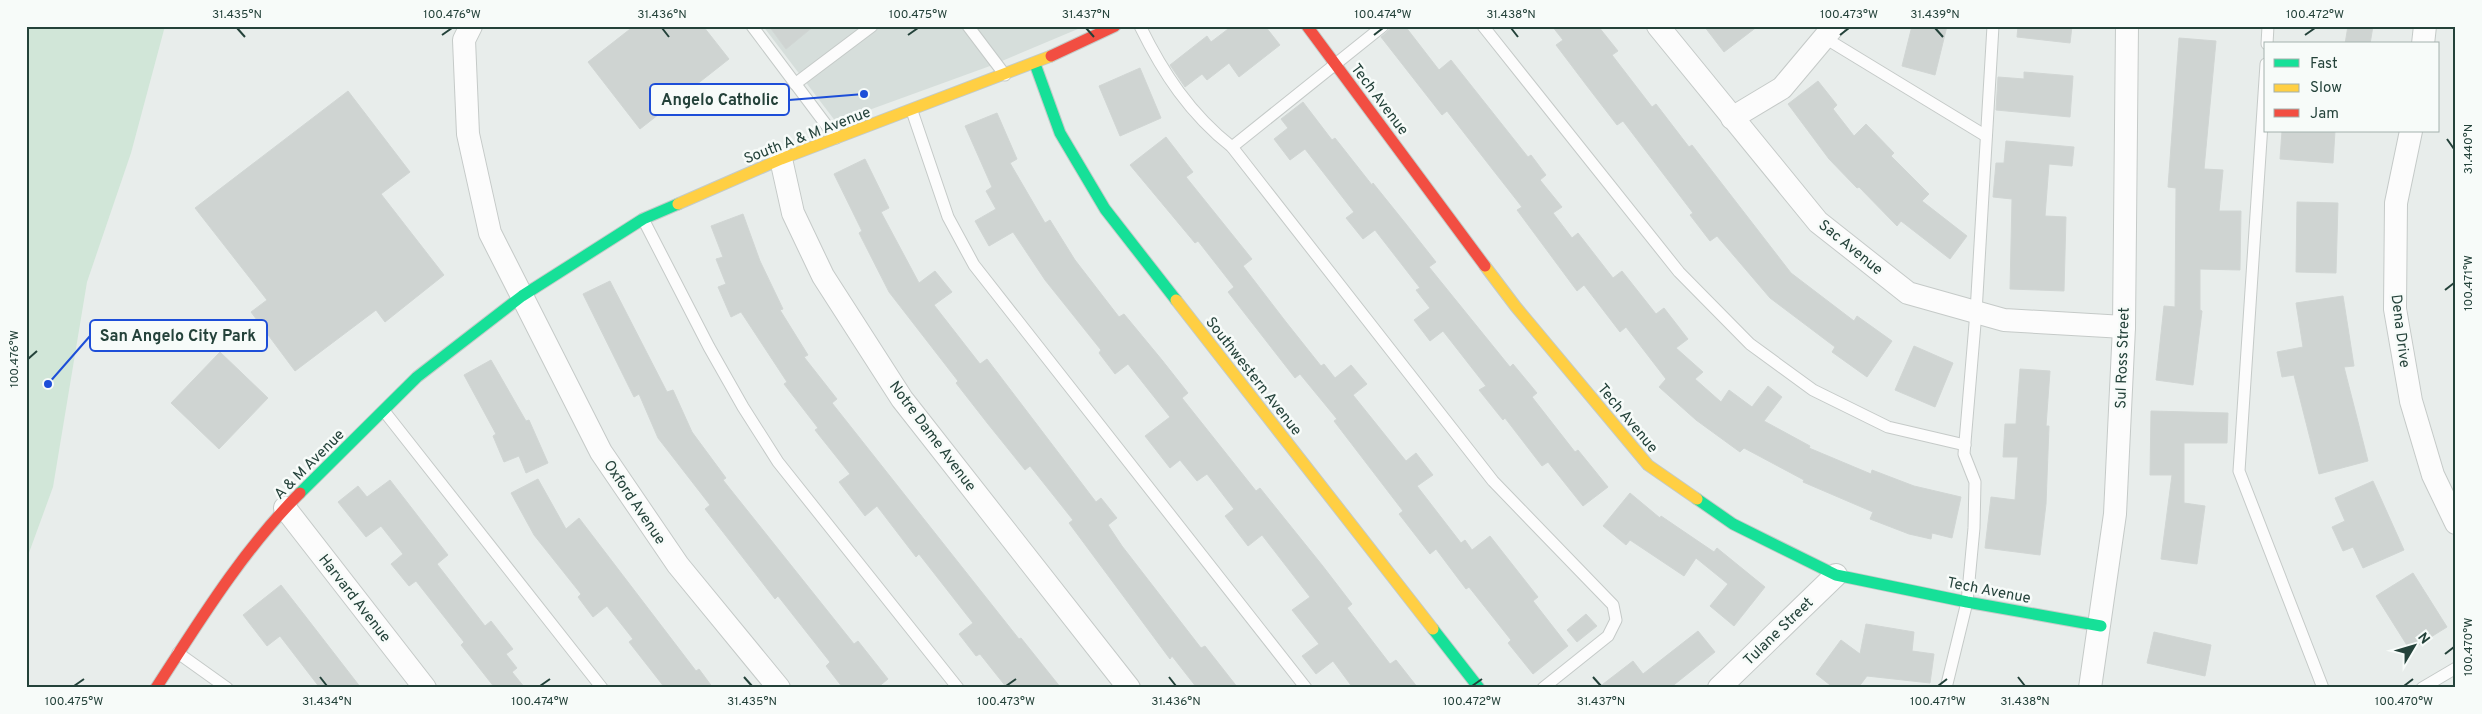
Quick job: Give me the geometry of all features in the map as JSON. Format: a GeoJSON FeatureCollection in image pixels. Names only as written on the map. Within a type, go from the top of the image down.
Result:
{"type":"FeatureCollection","features":[{"type":"Feature","properties":{"kind":"street","name":"Oxford Avenue"},"geometry":{"type":"LineString","coordinates":[[471,26],[464,40],[468,134],[490,233],[601,452],[678,565],[779,688]]}},
{"type":"Feature","properties":{"kind":"street","name":"South A & M Avenue"},"geometry":{"type":"LineString","coordinates":[[522,296],[642,220],[781,159],[1035,64],[1115,26]]}},
{"type":"Feature","properties":{"kind":"street","name":"Tech Avenue"},"geometry":{"type":"LineString","coordinates":[[1308,26],[1516,307],[1648,465],[1733,524],[1836,575],[1967,602],[2101,626]]}},
{"type":"Feature","properties":{"kind":"street","name":"Sac Avenue"},"geometry":{"type":"LineString","coordinates":[[1658,26],[1818,222],[1908,293],[2004,320],[2124,327]]}},
{"type":"Feature","properties":{"kind":"street","name":"Sul Ross Street"},"geometry":{"type":"LineString","coordinates":[[2090,688],[2101,626],[2115,514],[2124,327],[2127,26]]}},
{"type":"Feature","properties":{"kind":"street"},"geometry":{"type":"LineString","coordinates":[[2423,42],[2425,26]]}},
{"type":"Feature","properties":{"kind":"street"},"geometry":{"type":"LineString","coordinates":[[1732,118],[1782,88],[1829,32]]}},
{"type":"Feature","properties":{"kind":"street","name":"Southwestern Avenue"},"geometry":{"type":"LineString","coordinates":[[1035,64],[1060,133],[1105,209],[1479,688]]}},
{"type":"Feature","properties":{"kind":"street","name":"Dena Drive"},"geometry":{"type":"LineString","coordinates":[[2412,132],[2396,203],[2395,309],[2412,402],[2433,475],[2456,523]]}},
{"type":"Feature","properties":{"kind":"street","name":"Notre Dame Avenue"},"geometry":{"type":"LineString","coordinates":[[781,159],[793,213],[823,276],[902,399],[1129,688]]}},
{"type":"Feature","properties":{"kind":"street","name":"A & M Avenue"},"geometry":{"type":"LineString","coordinates":[[156,688],[227,579],[285,508],[418,378],[522,296]]}},
{"type":"Feature","properties":{"kind":"street","name":"Harvard Avenue"},"geometry":{"type":"LineString","coordinates":[[285,508],[425,688]]}},
{"type":"Feature","properties":{"kind":"street","name":"Tulane Street"},"geometry":{"type":"LineString","coordinates":[[1720,688],[1836,575]]}},
{"type":"Feature","properties":{"kind":"lane"},"geometry":{"type":"LineString","coordinates":[[752,26],[836,138]]}},
{"type":"Feature","properties":{"kind":"lane"},"geometry":{"type":"LineString","coordinates":[[795,84],[872,26]]}},
{"type":"Feature","properties":{"kind":"lane"},"geometry":{"type":"LineString","coordinates":[[968,26],[1006,75]]}},
{"type":"Feature","properties":{"kind":"lane"},"geometry":{"type":"LineString","coordinates":[[1140,26],[1160,67],[1186,102],[1209,129],[1232,147],[1493,481],[1613,605],[1616,620],[1608,636],[1543,688]]}},
{"type":"Feature","properties":{"kind":"lane"},"geometry":{"type":"LineString","coordinates":[[1232,147],[1383,26]]}},
{"type":"Feature","properties":{"kind":"lane"},"geometry":{"type":"LineString","coordinates":[[1483,26],[1679,272],[1750,344],[1813,390],[1888,427],[1965,445]]}},
{"type":"Feature","properties":{"kind":"lane"},"geometry":{"type":"LineString","coordinates":[[1946,688],[1967,602],[1974,528],[1975,482],[1964,454],[1976,312],[1993,26]]}},
{"type":"Feature","properties":{"kind":"lane"},"geometry":{"type":"LineString","coordinates":[[2267,42],[2268,26]]}},
{"type":"Feature","properties":{"kind":"lane"},"geometry":{"type":"LineString","coordinates":[[1829,32],[1986,136]]}},
{"type":"Feature","properties":{"kind":"lane"},"geometry":{"type":"LineString","coordinates":[[2264,94],[2239,471],[2323,688]]}},
{"type":"Feature","properties":{"kind":"lane"},"geometry":{"type":"LineString","coordinates":[[912,111],[948,217],[974,265],[1306,688]]}},
{"type":"Feature","properties":{"kind":"lane"},"geometry":{"type":"LineString","coordinates":[[642,220],[718,364],[778,462],[958,688]]}},
{"type":"Feature","properties":{"kind":"lane"},"geometry":{"type":"LineString","coordinates":[[384,411],[602,688]]}},
{"type":"Feature","properties":{"kind":"lane"},"geometry":{"type":"LineString","coordinates":[[178,653],[227,688]]}},
{"type":"Feature","properties":{"kind":"lane"},"geometry":{"type":"LineString","coordinates":[[2422,688],[2456,668]]}},
{"type":"Feature","properties":{"kind":"shaded area"},"geometry":{"type":"Polygon","coordinates":[[[763,26],[1085,26],[990,66],[836,122],[763,26]]]}},
{"type":"Feature","properties":{"kind":"green space"},"geometry":{"type":"Polygon","coordinates":[[[26,26],[165,26],[131,153],[87,282],[53,487],[26,561],[26,26]]]}},
{"type":"Feature","properties":{"kind":"building"},"geometry":{"type":"Polygon","coordinates":[[[634,26],[703,26],[729,59],[640,129],[588,62],[634,26]]]}},
{"type":"Feature","properties":{"kind":"building"},"geometry":{"type":"Polygon","coordinates":[[[769,26],[814,26],[786,49],[769,26]]]}},
{"type":"Feature","properties":{"kind":"building"},"geometry":{"type":"Polygon","coordinates":[[[1232,26],[1265,26],[1280,45],[1239,77],[1229,63],[1207,80],[1202,74],[1185,87],[1170,65],[1207,36],[1211,42],[1232,26]]]}},
{"type":"Feature","properties":{"kind":"building"},"geometry":{"type":"Polygon","coordinates":[[[1394,26],[1405,26],[1439,70],[1451,60],[1528,157],[1531,155],[1546,175],[1540,180],[1562,207],[1553,213],[1572,238],[1578,233],[1613,278],[1622,271],[1656,314],[1664,308],[1688,339],[1676,348],[1703,372],[1695,379],[1721,402],[1729,390],[1752,407],[1768,386],[1782,397],[1764,421],[1810,446],[1809,448],[1871,474],[1872,470],[1914,486],[1961,497],[1952,538],[1932,533],[1931,539],[1909,534],[1870,519],[1873,512],[1803,482],[1804,480],[1744,448],[1740,452],[1696,420],[1659,387],[1666,379],[1626,327],[1620,332],[1584,285],[1577,291],[1517,210],[1522,207],[1447,111],[1442,115],[1381,37],[1394,26]]]}},
{"type":"Feature","properties":{"kind":"building"},"geometry":{"type":"Polygon","coordinates":[[[1552,26],[1598,26],[1618,51],[1612,55],[1652,107],[1656,104],[1689,147],[1692,145],[1791,273],[1854,321],[1857,316],[1892,341],[1867,377],[1832,352],[1835,347],[1770,298],[1717,236],[1710,241],[1690,215],[1693,213],[1623,121],[1617,125],[1556,45],[1563,40],[1552,26]]]}},
{"type":"Feature","properties":{"kind":"building"},"geometry":{"type":"Polygon","coordinates":[[[1704,26],[1758,26],[1724,52],[1704,26]]]}},
{"type":"Feature","properties":{"kind":"building"},"geometry":{"type":"Polygon","coordinates":[[[1912,26],[1947,26],[1935,75],[1902,66],[1912,26]]]}},
{"type":"Feature","properties":{"kind":"building"},"geometry":{"type":"Polygon","coordinates":[[[2018,26],[2072,26],[2070,43],[2017,37],[2018,26]]]}},
{"type":"Feature","properties":{"kind":"building"},"geometry":{"type":"Polygon","coordinates":[[[2348,26],[2373,26],[2370,42],[2345,42],[2348,26]]]}},
{"type":"Feature","properties":{"kind":"building"},"geometry":{"type":"Polygon","coordinates":[[[2179,38],[2216,41],[2204,169],[2223,170],[2219,211],[2241,211],[2240,270],[2200,269],[2200,310],[2202,311],[2193,385],[2156,380],[2164,306],[2175,307],[2176,188],[2168,187],[2179,38]]]}},
{"type":"Feature","properties":{"kind":"building"},"geometry":{"type":"Polygon","coordinates":[[[1140,68],[1161,118],[1120,136],[1099,86],[1140,68]]]}},
{"type":"Feature","properties":{"kind":"building"},"geometry":{"type":"Polygon","coordinates":[[[2024,72],[2073,76],[2070,117],[1996,110],[1998,77],[2024,79],[2024,72]]]}},
{"type":"Feature","properties":{"kind":"building"},"geometry":{"type":"Polygon","coordinates":[[[1818,81],[1837,105],[1833,109],[1854,136],[1866,124],[1894,153],[1891,156],[1929,194],[1922,201],[1967,236],[1950,259],[1901,221],[1897,226],[1859,187],[1857,188],[1829,159],[1788,104],[1818,81]]]}},
{"type":"Feature","properties":{"kind":"building"},"geometry":{"type":"Polygon","coordinates":[[[348,91],[410,172],[381,194],[444,275],[385,322],[376,310],[295,371],[251,312],[267,300],[195,208],[348,91]]]}},
{"type":"Feature","properties":{"kind":"building"},"geometry":{"type":"Polygon","coordinates":[[[1303,102],[1332,140],[1335,138],[1406,224],[1436,262],[1429,267],[1510,367],[1513,364],[1537,393],[1532,397],[1575,452],[1578,450],[1608,487],[1583,506],[1548,462],[1542,466],[1505,418],[1503,420],[1479,390],[1486,386],[1443,331],[1430,341],[1414,320],[1430,308],[1416,290],[1420,288],[1375,230],[1363,239],[1346,218],[1354,212],[1305,149],[1290,160],[1274,139],[1288,128],[1281,119],[1303,102]]]}},
{"type":"Feature","properties":{"kind":"building"},"geometry":{"type":"Polygon","coordinates":[[[997,113],[1017,159],[1010,163],[1045,223],[1050,220],[1075,260],[1119,317],[1124,314],[1188,393],[1182,398],[1256,491],[1260,488],[1322,565],[1352,604],[1347,608],[1390,664],[1396,660],[1418,688],[1353,688],[1333,661],[1316,674],[1302,656],[1319,644],[1292,610],[1310,597],[1262,535],[1248,546],[1225,516],[1234,509],[1207,474],[1197,481],[1180,460],[1170,468],[1145,436],[1170,417],[1128,364],[1115,374],[1099,353],[1101,350],[1045,280],[1013,232],[989,246],[975,221],[996,209],[986,191],[992,187],[965,126],[997,113]]]}},
{"type":"Feature","properties":{"kind":"building"},"geometry":{"type":"Polygon","coordinates":[[[2282,132],[2335,132],[2333,163],[2280,159],[2282,132]]]}},
{"type":"Feature","properties":{"kind":"building"},"geometry":{"type":"Polygon","coordinates":[[[1166,137],[1193,172],[1186,177],[1252,259],[1243,266],[1321,366],[1324,364],[1335,378],[1351,365],[1367,384],[1353,395],[1406,461],[1416,453],[1433,475],[1417,486],[1461,543],[1465,540],[1472,550],[1490,536],[1538,597],[1533,601],[1568,646],[1533,674],[1508,643],[1511,640],[1469,587],[1466,589],[1436,549],[1430,554],[1399,514],[1403,511],[1334,421],[1337,419],[1300,374],[1295,378],[1228,292],[1234,287],[1198,241],[1195,243],[1130,165],[1166,137]]]}},
{"type":"Feature","properties":{"kind":"building"},"geometry":{"type":"Polygon","coordinates":[[[2006,141],[2074,147],[2072,166],[2049,164],[2045,216],[2066,217],[2064,291],[2010,289],[2012,199],[1993,197],[1996,163],[2004,163],[2006,141]]]}},
{"type":"Feature","properties":{"kind":"building"},"geometry":{"type":"Polygon","coordinates":[[[865,159],[889,208],[881,212],[919,283],[935,271],[952,292],[934,305],[980,364],[987,359],[1096,502],[1101,498],[1117,518],[1108,525],[1122,546],[1201,648],[1205,646],[1238,688],[1197,688],[1172,656],[1170,659],[1069,523],[1073,520],[1030,466],[1025,470],[956,383],[958,381],[889,292],[859,233],[862,231],[834,174],[865,159]]]}},
{"type":"Feature","properties":{"kind":"building"},"geometry":{"type":"Polygon","coordinates":[[[2297,202],[2338,203],[2336,273],[2296,272],[2297,202]]]}},
{"type":"Feature","properties":{"kind":"building"},"geometry":{"type":"Polygon","coordinates":[[[743,214],[760,261],[783,309],[780,310],[808,355],[804,357],[837,399],[832,403],[1019,639],[1021,638],[1061,688],[1007,688],[980,654],[976,656],[959,634],[973,623],[919,554],[916,557],[877,506],[865,516],[839,482],[850,474],[815,430],[818,428],[784,384],[787,382],[741,312],[731,317],[718,287],[726,284],[716,259],[723,257],[711,226],[743,214]]]}},
{"type":"Feature","properties":{"kind":"building"},"geometry":{"type":"Polygon","coordinates":[[[610,281],[667,392],[673,390],[692,432],[726,478],[723,480],[854,644],[858,641],[888,679],[877,688],[843,688],[826,666],[830,662],[778,596],[775,599],[705,509],[710,505],[658,438],[639,394],[634,397],[583,294],[610,281]]]}},
{"type":"Feature","properties":{"kind":"building"},"geometry":{"type":"Polygon","coordinates":[[[2343,296],[2354,366],[2344,367],[2368,461],[2319,474],[2294,375],[2282,377],[2277,352],[2303,347],[2296,303],[2343,296]]]}},
{"type":"Feature","properties":{"kind":"building"},"geometry":{"type":"Polygon","coordinates":[[[1914,346],[1953,363],[1935,407],[1895,390],[1914,346]]]}},
{"type":"Feature","properties":{"kind":"building"},"geometry":{"type":"Polygon","coordinates":[[[220,352],[268,398],[219,449],[171,403],[220,352]]]}},
{"type":"Feature","properties":{"kind":"building"},"geometry":{"type":"Polygon","coordinates":[[[491,360],[526,421],[529,420],[548,463],[526,473],[519,456],[504,462],[493,436],[496,434],[464,375],[491,360]]]}},
{"type":"Feature","properties":{"kind":"building"},"geometry":{"type":"Polygon","coordinates":[[[2020,369],[2050,371],[2046,426],[2049,426],[2046,504],[2040,555],[1985,548],[1991,497],[2015,500],[2018,457],[2003,457],[2005,424],[2016,424],[2020,369]]]}},
{"type":"Feature","properties":{"kind":"building"},"geometry":{"type":"Polygon","coordinates":[[[2151,411],[2228,413],[2227,443],[2184,443],[2184,503],[2205,506],[2197,564],[2161,559],[2172,475],[2150,475],[2151,411]]]}},
{"type":"Feature","properties":{"kind":"building"},"geometry":{"type":"Polygon","coordinates":[[[538,479],[566,529],[579,518],[696,671],[699,669],[713,688],[665,688],[629,642],[633,639],[607,606],[593,617],[578,597],[581,594],[534,535],[511,493],[538,479]]]}},
{"type":"Feature","properties":{"kind":"building"},"geometry":{"type":"Polygon","coordinates":[[[390,480],[448,555],[437,564],[485,626],[491,621],[513,649],[506,654],[517,668],[512,672],[525,688],[495,688],[461,645],[464,642],[416,581],[409,586],[391,564],[403,554],[381,526],[366,537],[338,502],[358,486],[367,497],[390,480]]]}},
{"type":"Feature","properties":{"kind":"building"},"geometry":{"type":"Polygon","coordinates":[[[2373,481],[2404,550],[2363,568],[2353,547],[2343,551],[2332,527],[2345,521],[2335,498],[2373,481]]]}},
{"type":"Feature","properties":{"kind":"building"},"geometry":{"type":"Polygon","coordinates":[[[1630,493],[1660,518],[1661,516],[1714,552],[1717,548],[1765,587],[1734,626],[1710,606],[1728,584],[1696,558],[1684,576],[1630,540],[1626,545],[1603,526],[1630,493]]]}},
{"type":"Feature","properties":{"kind":"building"},"geometry":{"type":"Polygon","coordinates":[[[2413,573],[2447,627],[2410,650],[2376,596],[2413,573]]]}},
{"type":"Feature","properties":{"kind":"building"},"geometry":{"type":"Polygon","coordinates":[[[281,585],[361,688],[320,688],[280,636],[267,646],[243,615],[281,585]]]}},
{"type":"Feature","properties":{"kind":"building"},"geometry":{"type":"Polygon","coordinates":[[[1586,614],[1597,626],[1577,642],[1567,630],[1586,614]]]}},
{"type":"Feature","properties":{"kind":"building"},"geometry":{"type":"Polygon","coordinates":[[[1866,624],[1914,632],[1912,651],[1934,654],[1930,683],[1867,676],[1858,688],[1834,688],[1816,674],[1841,640],[1860,654],[1866,624]]]}},
{"type":"Feature","properties":{"kind":"building"},"geometry":{"type":"Polygon","coordinates":[[[1698,631],[1715,652],[1670,688],[1598,688],[1633,661],[1643,674],[1698,631]]]}},
{"type":"Feature","properties":{"kind":"building"},"geometry":{"type":"Polygon","coordinates":[[[2154,632],[2211,645],[2205,676],[2147,663],[2154,632]]]}},
{"type":"Feature","properties":{"kind":"traffic: fast"},"geometry":{"type":"LineString","coordinates":[[1035,64],[1060,133],[1105,209],[1176,300]]}},
{"type":"Feature","properties":{"kind":"traffic: fast"},"geometry":{"type":"LineString","coordinates":[[300,493],[417,377],[522,296],[643,219],[678,204]]}},
{"type":"Feature","properties":{"kind":"traffic: fast"},"geometry":{"type":"LineString","coordinates":[[1697,499],[1733,524],[1836,575],[1967,602],[2101,626]]}},
{"type":"Feature","properties":{"kind":"traffic: fast"},"geometry":{"type":"LineString","coordinates":[[1433,629],[1479,688]]}},
{"type":"Feature","properties":{"kind":"traffic: slow"},"geometry":{"type":"LineString","coordinates":[[678,204],[781,159],[1051,56]]}},
{"type":"Feature","properties":{"kind":"traffic: slow"},"geometry":{"type":"LineString","coordinates":[[1485,266],[1516,307],[1648,465],[1697,499]]}},
{"type":"Feature","properties":{"kind":"traffic: slow"},"geometry":{"type":"LineString","coordinates":[[1176,300],[1433,629]]}},
{"type":"Feature","properties":{"kind":"traffic: jam"},"geometry":{"type":"LineString","coordinates":[[1051,56],[1115,26]]}},
{"type":"Feature","properties":{"kind":"traffic: jam"},"geometry":{"type":"LineString","coordinates":[[1307,26],[1485,266]]}},
{"type":"Feature","properties":{"kind":"traffic: jam"},"geometry":{"type":"LineString","coordinates":[[156,688],[223,586],[279,515],[300,493]]}},
{"type":"Feature","properties":{"kind":"place","name":"Angelo Catholic"},"geometry":{"type":"Point","coordinates":[864,94]}},
{"type":"Feature","properties":{"kind":"place","name":"San Angelo City Park"},"geometry":{"type":"Point","coordinates":[48,384]}}]}
